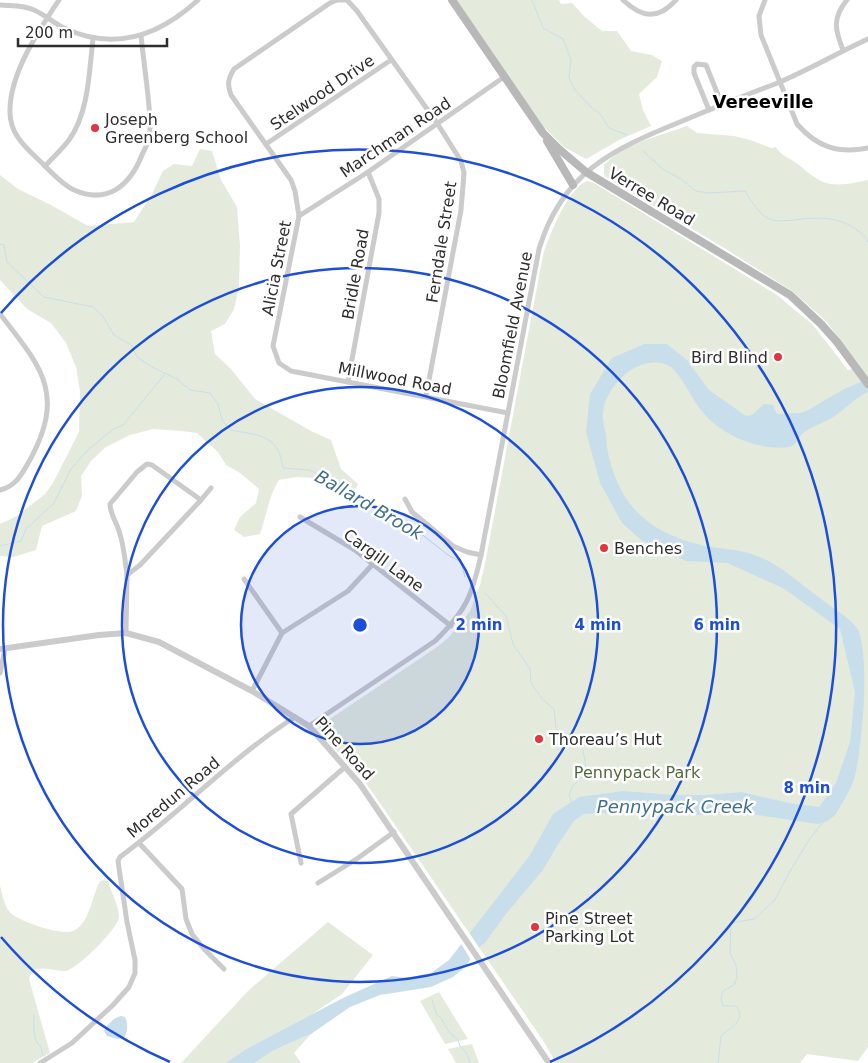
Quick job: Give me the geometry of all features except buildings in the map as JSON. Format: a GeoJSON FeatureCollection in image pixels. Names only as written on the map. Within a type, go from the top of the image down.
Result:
{"type":"FeatureCollection","features":[{"type":"Feature","properties":{"kind":"main road","name":"Verree Road"},"geometry":{"type":"LineString","coordinates":[[452,0],[543,133],[559,149],[586,172],[790,295],[837,342],[868,384]]}},
{"type":"Feature","properties":{"kind":"main road"},"geometry":{"type":"LineString","coordinates":[[543,133],[573,185]]}},
{"type":"Feature","properties":{"kind":"street"},"geometry":{"type":"LineString","coordinates":[[59,0],[25,56],[16,79],[10,109],[10,122],[15,135],[27,149],[72,190],[100,195],[120,188],[133,175],[149,138],[150,118],[141,35]]}},
{"type":"Feature","properties":{"kind":"street"},"geometry":{"type":"LineString","coordinates":[[0,5],[22,6],[33,10],[63,28],[93,39],[115,39],[141,35],[168,24],[198,0]]}},
{"type":"Feature","properties":{"kind":"street","name":"Ferndale Street"},"geometry":{"type":"LineString","coordinates":[[230,76],[234,69],[330,4],[337,0],[347,0],[358,11],[437,124],[461,162],[464,173],[461,210],[426,396]]}},
{"type":"Feature","properties":{"kind":"street"},"geometry":{"type":"LineString","coordinates":[[623,0],[642,14],[656,15],[668,9],[676,0]]}},
{"type":"Feature","properties":{"kind":"street"},"geometry":{"type":"LineString","coordinates":[[765,0],[758,24],[778,82],[797,124],[806,135],[820,144],[845,150],[868,148]]}},
{"type":"Feature","properties":{"kind":"street"},"geometry":{"type":"LineString","coordinates":[[844,50],[836,30],[836,21],[838,12],[847,0]]}},
{"type":"Feature","properties":{"kind":"street"},"geometry":{"type":"LineString","coordinates":[[45,166],[69,139],[77,124],[86,93],[93,39]]}},
{"type":"Feature","properties":{"kind":"street","name":"Bloomfield Avenue"},"geometry":{"type":"LineString","coordinates":[[309,726],[435,641],[464,610],[470,596],[481,555],[539,249],[553,215],[573,185],[586,172],[614,152],[626,146],[778,82],[868,39]]}},
{"type":"Feature","properties":{"kind":"street","name":"Stelwood Drive"},"geometry":{"type":"LineString","coordinates":[[266,144],[391,60]]}},
{"type":"Feature","properties":{"kind":"street"},"geometry":{"type":"LineString","coordinates":[[709,110],[694,72],[694,67],[697,64],[706,65],[722,104]]}},
{"type":"Feature","properties":{"kind":"street","name":"Alicia Street"},"geometry":{"type":"LineString","coordinates":[[230,76],[227,84],[231,95],[291,180],[295,191],[299,216],[273,346],[279,363]]}},
{"type":"Feature","properties":{"kind":"street","name":"Marchman Road"},"geometry":{"type":"LineString","coordinates":[[299,216],[368,172],[504,77]]}},
{"type":"Feature","properties":{"kind":"street","name":"Bridle Road"},"geometry":{"type":"LineString","coordinates":[[348,381],[379,213],[379,199],[368,172]]}},
{"type":"Feature","properties":{"kind":"street"},"geometry":{"type":"LineString","coordinates":[[0,314],[42,372],[48,409],[43,432],[23,472],[16,482],[0,490]]}},
{"type":"Feature","properties":{"kind":"street","name":"Millwood Road"},"geometry":{"type":"LineString","coordinates":[[279,363],[291,371],[302,374],[348,381],[508,413]]}},
{"type":"Feature","properties":{"kind":"street"},"geometry":{"type":"LineString","coordinates":[[126,633],[127,575],[119,530],[110,511],[110,504],[137,472],[147,464],[152,465],[201,500]]}},
{"type":"Feature","properties":{"kind":"street"},"geometry":{"type":"LineString","coordinates":[[127,575],[140,565],[211,488]]}},
{"type":"Feature","properties":{"kind":"street"},"geometry":{"type":"LineString","coordinates":[[404,499],[412,512],[454,546],[467,552],[481,555]]}},
{"type":"Feature","properties":{"kind":"street","name":"Cargill Lane"},"geometry":{"type":"LineString","coordinates":[[300,517],[355,550],[451,626]]}},
{"type":"Feature","properties":{"kind":"street"},"geometry":{"type":"LineString","coordinates":[[252,691],[282,633],[348,591],[373,564]]}},
{"type":"Feature","properties":{"kind":"street"},"geometry":{"type":"LineString","coordinates":[[244,579],[282,633]]}},
{"type":"Feature","properties":{"kind":"street","name":"Pine Road"},"geometry":{"type":"LineString","coordinates":[[2,649],[126,633],[159,642],[252,691],[309,726],[360,784],[548,1063]]}},
{"type":"Feature","properties":{"kind":"street"},"geometry":{"type":"LineString","coordinates":[[0,673],[2,649]]}},
{"type":"Feature","properties":{"kind":"street","name":"Moredun Road"},"geometry":{"type":"LineString","coordinates":[[40,1063],[72,1043],[113,1005],[129,987],[135,972],[118,861],[120,857],[266,736],[295,717]]}},
{"type":"Feature","properties":{"kind":"street"},"geometry":{"type":"LineString","coordinates":[[301,862],[291,814],[345,766]]}},
{"type":"Feature","properties":{"kind":"street"},"geometry":{"type":"LineString","coordinates":[[318,883],[358,858],[394,832]]}},
{"type":"Feature","properties":{"kind":"street"},"geometry":{"type":"LineString","coordinates":[[139,843],[182,889],[186,919],[192,934],[204,950],[224,969]]}},
{"type":"Feature","properties":{"kind":"green space"},"geometry":{"type":"Polygon","coordinates":[[[456,0],[559,0],[561,4],[572,3],[602,31],[617,31],[631,51],[652,55],[662,61],[657,77],[639,94],[643,110],[651,126],[621,139],[586,159],[564,147],[538,121],[456,0]]]}},
{"type":"Feature","properties":{"kind":"green space","name":"Pennypack Park"},"geometry":{"type":"Polygon","coordinates":[[[687,126],[697,133],[734,136],[771,148],[776,147],[782,154],[814,177],[826,183],[844,184],[868,180],[868,1047],[858,1061],[807,1054],[800,1063],[556,1063],[544,1042],[382,806],[360,775],[320,733],[319,729],[321,725],[437,647],[448,638],[470,611],[480,585],[485,564],[543,255],[566,202],[580,185],[587,181],[594,183],[777,295],[813,325],[848,370],[860,367],[826,321],[792,291],[607,178],[604,174],[604,165],[622,151],[643,141],[687,126]]]}},
{"type":"Feature","properties":{"kind":"green space"},"geometry":{"type":"Polygon","coordinates":[[[200,149],[212,151],[221,180],[237,207],[240,246],[239,288],[234,309],[225,324],[211,331],[215,354],[231,369],[255,399],[311,431],[331,440],[341,469],[358,484],[349,501],[313,478],[297,477],[279,480],[270,500],[260,534],[244,537],[234,530],[240,517],[256,503],[259,489],[240,473],[226,465],[218,452],[197,433],[153,429],[130,435],[106,447],[91,461],[81,476],[82,496],[76,511],[42,526],[36,550],[13,557],[0,556],[0,524],[17,516],[45,494],[53,483],[79,432],[80,391],[76,367],[66,343],[51,323],[27,309],[0,280],[0,175],[18,189],[88,226],[134,222],[152,194],[163,171],[174,164],[192,166],[200,149]]]}},
{"type":"Feature","properties":{"kind":"green space"},"geometry":{"type":"Polygon","coordinates":[[[100,881],[108,881],[119,913],[117,923],[112,930],[96,948],[71,969],[62,971],[39,969],[33,972],[29,979],[50,1053],[32,1063],[0,1063],[0,886],[6,906],[13,915],[40,927],[67,932],[73,931],[83,922],[100,881]]]}},
{"type":"Feature","properties":{"kind":"green space"},"geometry":{"type":"Polygon","coordinates":[[[328,922],[373,955],[342,994],[311,1015],[246,1049],[279,1048],[311,1034],[294,1053],[301,1063],[179,1063],[248,991],[328,922]]]}},
{"type":"Feature","properties":{"kind":"green space"},"geometry":{"type":"Polygon","coordinates":[[[439,992],[468,1039],[445,1044],[420,1001],[439,992]]]}},
{"type":"Feature","properties":{"kind":"green space"},"geometry":{"type":"Polygon","coordinates":[[[472,1044],[479,1063],[456,1063],[448,1049],[472,1044]]]}},
{"type":"Feature","properties":{"kind":"water","name":"Pennypack Creek"},"geometry":{"type":"Polygon","coordinates":[[[644,344],[667,344],[687,360],[709,390],[746,416],[752,415],[764,404],[773,405],[777,414],[800,413],[844,389],[868,379],[868,392],[830,419],[812,427],[789,447],[778,448],[755,444],[744,441],[723,430],[705,415],[674,370],[663,364],[644,364],[627,373],[617,382],[609,394],[603,413],[607,448],[612,468],[619,486],[639,514],[667,533],[685,540],[705,546],[748,553],[772,563],[846,617],[859,631],[864,658],[864,707],[861,739],[854,780],[838,811],[829,820],[817,824],[738,812],[700,815],[644,813],[629,815],[584,814],[574,821],[543,870],[506,914],[485,943],[479,947],[465,967],[453,977],[431,987],[380,995],[350,1007],[311,1034],[272,1051],[254,1063],[226,1063],[246,1049],[343,998],[392,976],[406,978],[431,973],[449,960],[530,855],[553,814],[579,797],[623,791],[674,795],[742,792],[789,803],[819,807],[836,783],[850,742],[855,692],[840,629],[783,588],[727,563],[686,561],[641,540],[622,523],[600,483],[586,432],[590,394],[612,358],[644,344]]]}},
{"type":"Feature","properties":{"kind":"water"},"geometry":{"type":"Polygon","coordinates":[[[121,1016],[125,1017],[127,1025],[124,1038],[117,1039],[107,1036],[104,1031],[107,1026],[121,1016]]]}},
{"type":"Feature","properties":{"kind":"pier"},"geometry":{"type":"Polygon","coordinates":[[[468,931],[480,949],[471,960],[460,942],[468,931]]]}},
{"type":"Feature","properties":{"kind":"waterway"},"geometry":{"type":"LineString","coordinates":[[532,0],[543,28],[563,39],[571,60],[569,77],[575,90],[601,115],[609,128],[627,135]]}},
{"type":"Feature","properties":{"kind":"waterway"},"geometry":{"type":"LineString","coordinates":[[643,151],[664,170],[681,179],[696,191],[708,193],[745,191],[759,211],[768,218],[783,221],[812,218],[831,219],[848,224],[868,242]]}},
{"type":"Feature","properties":{"kind":"waterway","name":"Ballard Brook"},"geometry":{"type":"LineString","coordinates":[[0,244],[4,245],[7,262],[44,297],[93,307],[102,315],[114,335],[131,345],[137,357],[152,367],[177,379],[190,390],[210,393],[218,404],[222,420],[230,430],[265,438],[277,448],[283,468],[309,470],[331,481],[353,497],[415,529],[448,555],[461,562],[465,577]]}},
{"type":"Feature","properties":{"kind":"waterway"},"geometry":{"type":"LineString","coordinates":[[0,546],[21,541],[26,529],[54,503],[71,469],[88,450],[112,430],[123,425],[165,374]]}},
{"type":"Feature","properties":{"kind":"waterway","name":"Ballard Brook"},"geometry":{"type":"LineString","coordinates":[[485,593],[506,616],[513,644],[530,669],[531,683],[542,699],[554,709],[556,728],[560,733],[573,737],[581,746],[585,759],[586,773],[572,787],[569,795],[572,803]]}},
{"type":"Feature","properties":{"kind":"waterway"},"geometry":{"type":"LineString","coordinates":[[718,1063],[721,1036],[733,1027],[740,1015],[736,1006],[723,1006],[721,998],[723,991],[734,985],[737,977],[736,965],[730,953],[731,923],[754,919],[774,901],[809,840],[823,822]]}},
{"type":"Feature","properties":{"kind":"waterway"},"geometry":{"type":"LineString","coordinates":[[432,1000],[437,1015],[441,1018],[449,1032],[458,1040],[460,1046],[466,1052],[470,1063]]}},
{"type":"Feature","properties":{"kind":"waterway"},"geometry":{"type":"LineString","coordinates":[[34,1015],[35,1037],[41,1047],[43,1056]]}},
{"type":"Feature","properties":{"kind":"place","name":"Joseph Greenberg School"},"geometry":{"type":"Point","coordinates":[95,128]}},
{"type":"Feature","properties":{"kind":"place","name":"Bird Blind"},"geometry":{"type":"Point","coordinates":[778,357]}},
{"type":"Feature","properties":{"kind":"place","name":"Benches"},"geometry":{"type":"Point","coordinates":[604,548]}},
{"type":"Feature","properties":{"kind":"place","name":"Thoreau’s Hut"},"geometry":{"type":"Point","coordinates":[539,739]}},
{"type":"Feature","properties":{"kind":"place","name":"Pine Street Parking Lot"},"geometry":{"type":"Point","coordinates":[535,927]}},
{"type":"Feature","properties":{"kind":"district","name":"Vereeville"},"geometry":{"type":"Point","coordinates":[763,102]}}]}
